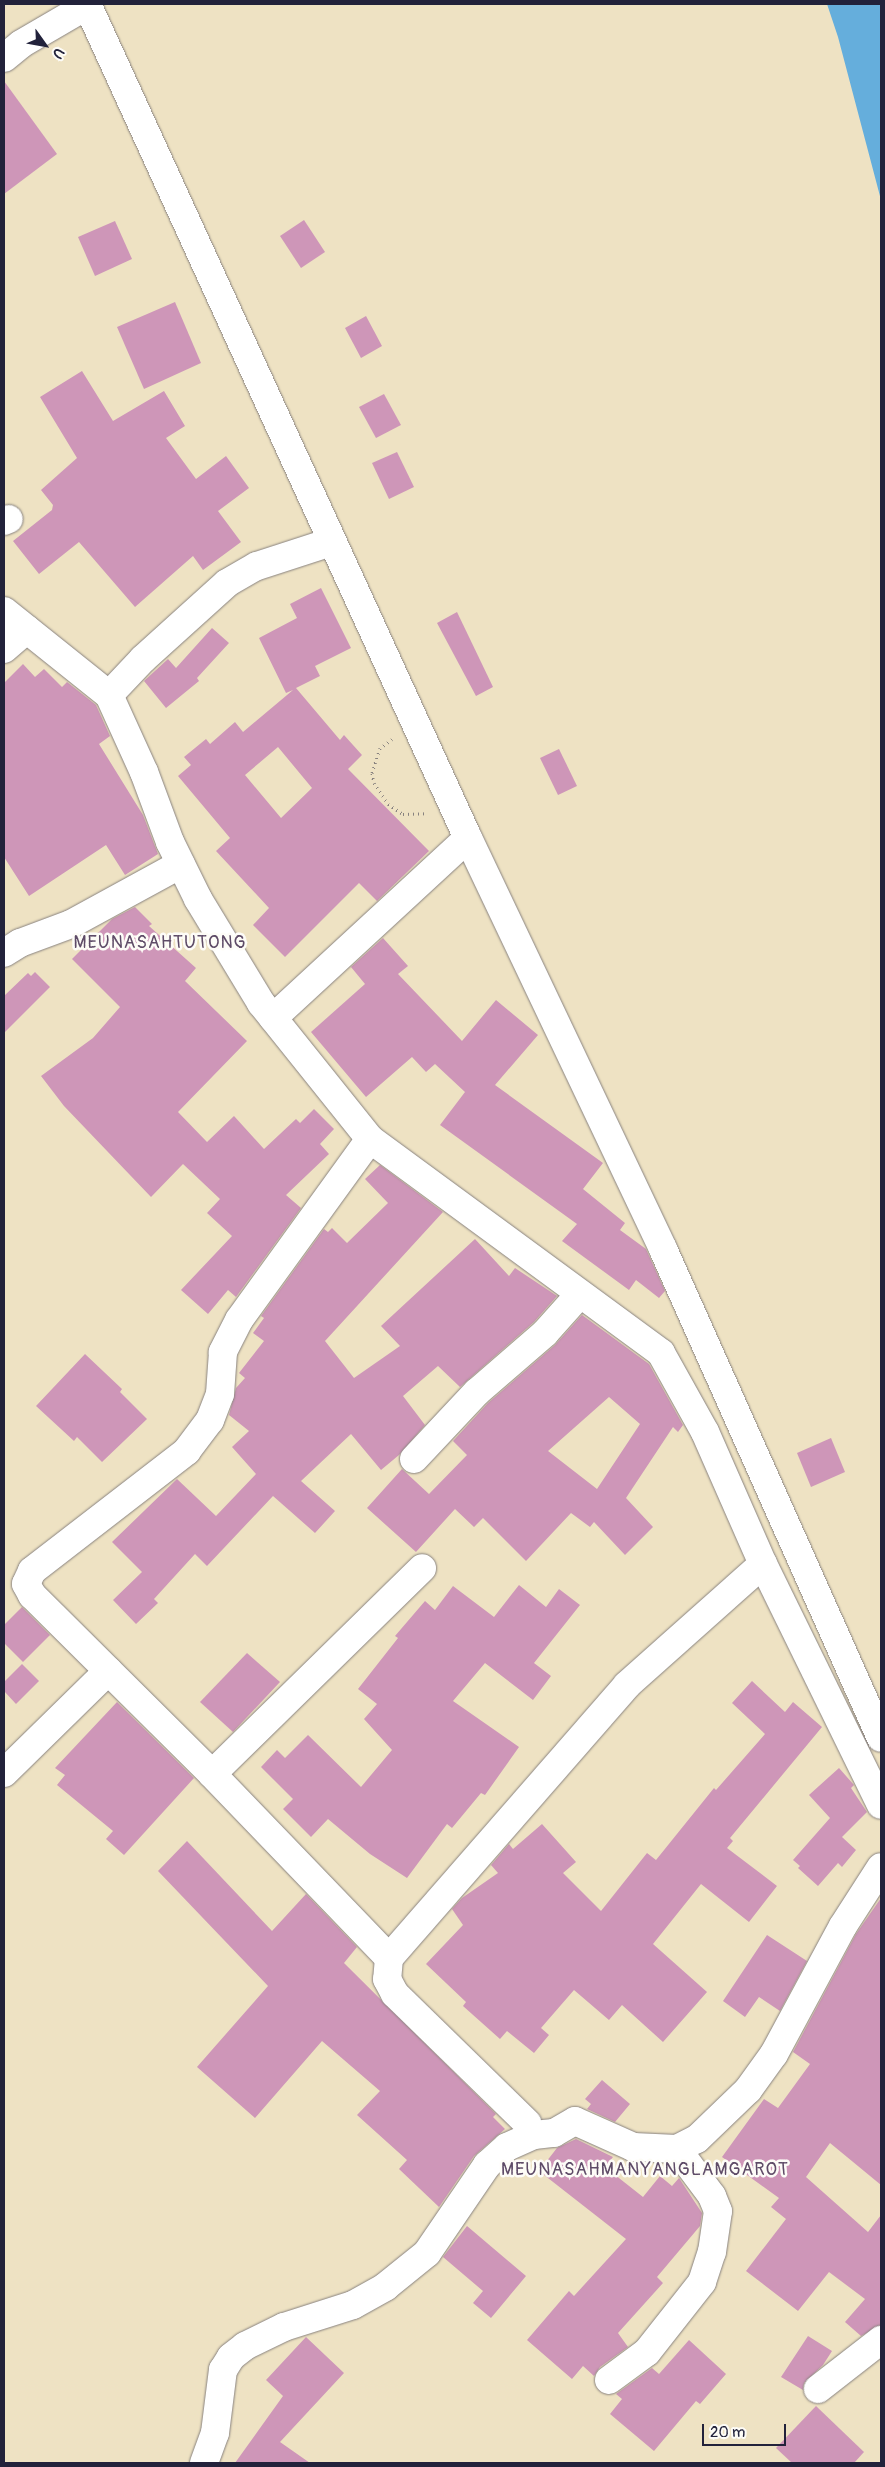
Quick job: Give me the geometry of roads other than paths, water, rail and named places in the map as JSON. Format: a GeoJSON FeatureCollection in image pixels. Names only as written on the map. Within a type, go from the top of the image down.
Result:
{"type":"FeatureCollection","features":[{"type":"Feature","properties":{"kind":"street"},"geometry":{"type":"LineString","coordinates":[[4,58],[21,44],[87,5],[414,722],[663,1249],[881,1738]]}},
{"type":"Feature","properties":{"kind":"street"},"geometry":{"type":"LineString","coordinates":[[108,695],[143,659],[228,582],[257,566],[331,542]]}},
{"type":"Feature","properties":{"kind":"street"},"geometry":{"type":"LineString","coordinates":[[4,611],[108,695],[125,726],[180,864],[203,907],[273,1018],[370,1139],[579,1296],[661,1353],[705,1432],[763,1564],[881,1805]]}},
{"type":"Feature","properties":{"kind":"street"},"geometry":{"type":"LineString","coordinates":[[4,649],[27,629]]}},
{"type":"Feature","properties":{"kind":"street"},"geometry":{"type":"LineString","coordinates":[[273,1018],[468,838]]}},
{"type":"Feature","properties":{"kind":"street"},"geometry":{"type":"LineString","coordinates":[[4,953],[20,943],[71,924],[180,864]]}},
{"type":"Feature","properties":{"kind":"street"},"geometry":{"type":"LineString","coordinates":[[370,1139],[239,1320],[223,1352],[220,1394],[214,1411],[187,1451],[28,1574],[26,1584],[32,1595],[212,1774],[389,1958]]}},
{"type":"Feature","properties":{"kind":"street"},"geometry":{"type":"LineString","coordinates":[[414,1459],[477,1392],[544,1333],[579,1296]]}},
{"type":"Feature","properties":{"kind":"street"},"geometry":{"type":"LineString","coordinates":[[527,2122],[395,1994],[387,1979],[389,1958],[627,1685],[763,1564]]}},
{"type":"Feature","properties":{"kind":"street"},"geometry":{"type":"LineString","coordinates":[[212,1774],[422,1568]]}},
{"type":"Feature","properties":{"kind":"street"},"geometry":{"type":"LineString","coordinates":[[4,1773],[108,1671]]}},
{"type":"Feature","properties":{"kind":"street"},"geometry":{"type":"LineString","coordinates":[[204,2463],[215,2433],[223,2370],[231,2357],[245,2346],[284,2328],[353,2305],[384,2287],[427,2253],[487,2164],[507,2147],[534,2135],[554,2133],[575,2121],[632,2147],[677,2149],[697,2139],[748,2090],[793,2022],[843,1926],[881,1868]]}},
{"type":"Feature","properties":{"kind":"street"},"geometry":{"type":"LineString","coordinates":[[609,2380],[647,2352],[702,2282],[712,2252],[718,2211],[712,2196],[677,2149]]}},
{"type":"Feature","properties":{"kind":"street"},"geometry":{"type":"LineString","coordinates":[[818,2389],[881,2340]]}},
{"type":"Feature","properties":{"kind":"water"},"geometry":{"type":"Polygon","coordinates":[[[827,4],[881,4],[881,200],[838,37],[827,4]]]}},
{"type":"Feature","properties":{"kind":"district","name":"MEUNASAHTUTONG"},"geometry":{"type":"Point","coordinates":[160,943]}},
{"type":"Feature","properties":{"kind":"district","name":"MEUNASAHMANYANGLAMGAROT"},"geometry":{"type":"Point","coordinates":[645,2170]}}]}
